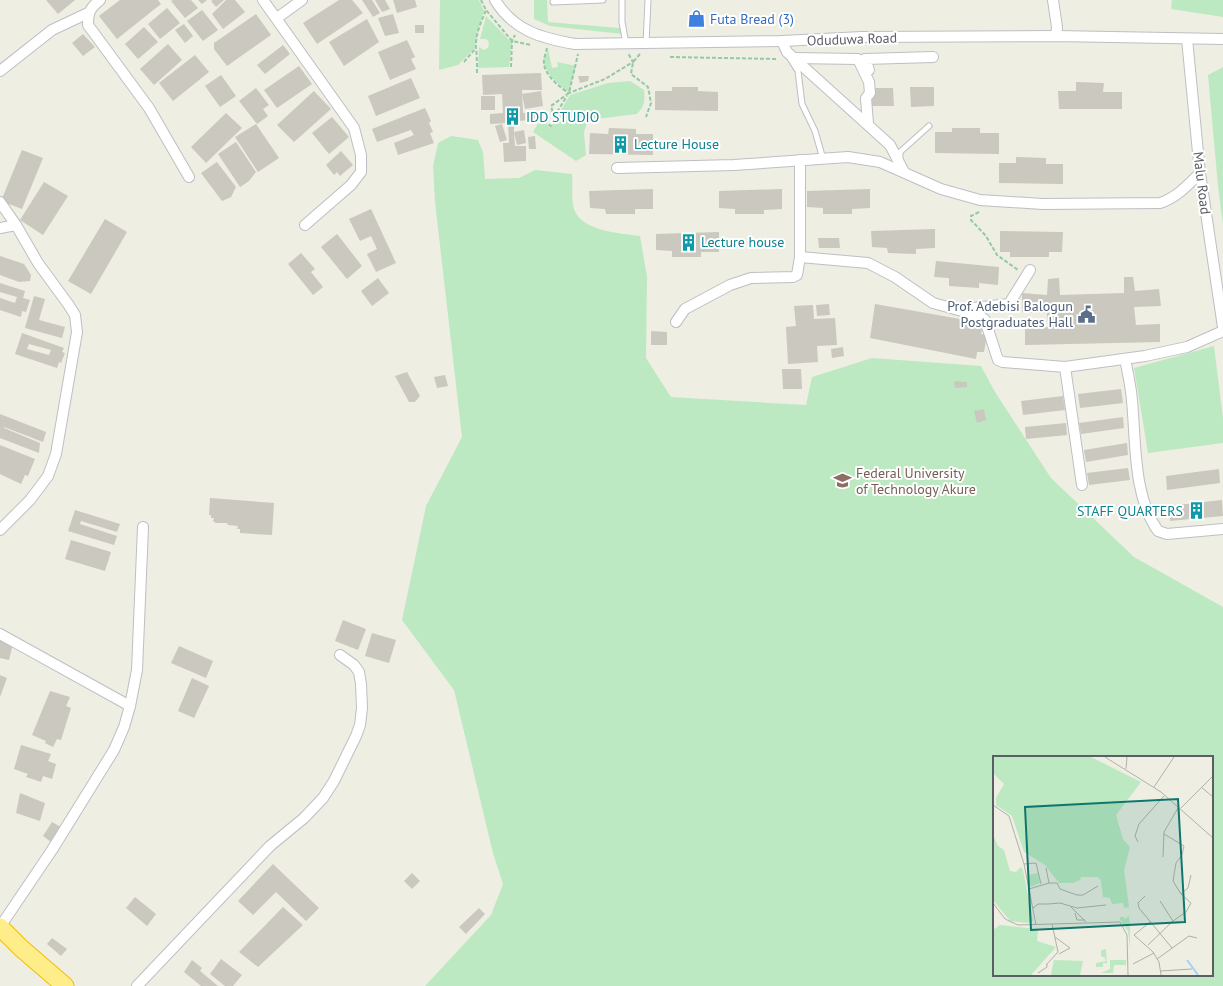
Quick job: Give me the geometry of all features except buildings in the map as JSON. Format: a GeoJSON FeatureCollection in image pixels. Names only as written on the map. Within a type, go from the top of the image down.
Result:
{"type":"FeatureCollection","features":[{"type":"Feature","properties":{"kind":"highway"},"geometry":{"type":"LineString","coordinates":[[0,927],[21,948],[65,986]]}},
{"type":"Feature","properties":{"kind":"street"},"geometry":{"type":"LineString","coordinates":[[100,0],[91,7],[88,13],[88,24],[149,108],[189,177]]}},
{"type":"Feature","properties":{"kind":"street"},"geometry":{"type":"LineString","coordinates":[[264,0],[354,128],[361,155],[361,172],[351,185],[305,225]]}},
{"type":"Feature","properties":{"kind":"street"},"geometry":{"type":"LineString","coordinates":[[277,18],[302,0]]}},
{"type":"Feature","properties":{"kind":"street","name":"Oduduwa Road"},"geometry":{"type":"LineString","coordinates":[[495,0],[518,27],[546,38],[575,44],[627,48],[862,38],[1056,36],[1223,39]]}},
{"type":"Feature","properties":{"kind":"street"},"geometry":{"type":"LineString","coordinates":[[1053,0],[1057,27],[1056,36]]}},
{"type":"Feature","properties":{"kind":"street"},"geometry":{"type":"LineString","coordinates":[[0,71],[52,30],[88,13]]}},
{"type":"Feature","properties":{"kind":"street","name":"Malu Road"},"geometry":{"type":"LineString","coordinates":[[1187,39],[1200,174],[1223,327]]}},
{"type":"Feature","properties":{"kind":"street"},"geometry":{"type":"LineString","coordinates":[[782,41],[790,55],[890,145],[902,168]]}},
{"type":"Feature","properties":{"kind":"street"},"geometry":{"type":"LineString","coordinates":[[790,55],[858,59],[869,82]]}},
{"type":"Feature","properties":{"kind":"street"},"geometry":{"type":"LineString","coordinates":[[868,124],[866,98],[870,93],[870,71],[865,59],[932,57]]}},
{"type":"Feature","properties":{"kind":"street"},"geometry":{"type":"LineString","coordinates":[[617,168],[734,165],[848,157],[880,162],[902,168],[941,189],[980,200],[1072,204],[1160,203],[1169,200],[1178,194],[1200,174]]}},
{"type":"Feature","properties":{"kind":"street"},"geometry":{"type":"LineString","coordinates":[[676,322],[684,309],[730,285],[751,278],[793,277],[797,275],[800,257],[800,160]]}},
{"type":"Feature","properties":{"kind":"street"},"geometry":{"type":"LineString","coordinates":[[0,202],[16,225],[38,263],[68,304],[77,323],[77,332],[56,454],[48,476],[30,500],[0,530]]}},
{"type":"Feature","properties":{"kind":"street"},"geometry":{"type":"LineString","coordinates":[[0,228],[16,225]]}},
{"type":"Feature","properties":{"kind":"street"},"geometry":{"type":"LineString","coordinates":[[800,257],[868,263],[895,278],[933,303],[976,314],[985,320],[998,360],[1003,362],[1065,367],[1125,359],[1187,347],[1223,331]]}},
{"type":"Feature","properties":{"kind":"street"},"geometry":{"type":"LineString","coordinates":[[957,310],[1009,304],[1030,270]]}},
{"type":"Feature","properties":{"kind":"street"},"geometry":{"type":"LineString","coordinates":[[1125,359],[1132,399],[1136,457],[1140,486],[1151,522],[1158,532],[1167,534],[1223,529]]}},
{"type":"Feature","properties":{"kind":"street"},"geometry":{"type":"LineString","coordinates":[[1065,367],[1082,485]]}},
{"type":"Feature","properties":{"kind":"street"},"geometry":{"type":"LineString","coordinates":[[0,927],[52,850],[114,750],[124,727],[137,670],[143,527]]}},
{"type":"Feature","properties":{"kind":"street"},"geometry":{"type":"LineString","coordinates":[[0,634],[130,706]]}},
{"type":"Feature","properties":{"kind":"street"},"geometry":{"type":"LineString","coordinates":[[137,986],[270,846],[304,818],[323,798],[356,736],[361,714],[362,684],[359,672],[354,665],[340,655]]}},
{"type":"Feature","properties":{"kind":"lane"},"geometry":{"type":"LineString","coordinates":[[553,2],[602,0]]}},
{"type":"Feature","properties":{"kind":"lane"},"geometry":{"type":"LineString","coordinates":[[622,0],[622,22],[627,48]]}},
{"type":"Feature","properties":{"kind":"lane"},"geometry":{"type":"LineString","coordinates":[[644,48],[648,0]]}},
{"type":"Feature","properties":{"kind":"lane"},"geometry":{"type":"LineString","coordinates":[[790,55],[798,71],[802,104],[815,131],[823,159]]}},
{"type":"Feature","properties":{"kind":"lane"},"geometry":{"type":"LineString","coordinates":[[902,168],[900,152],[929,126]]}},
{"type":"Feature","properties":{"kind":"path"},"geometry":{"type":"LineString","coordinates":[[481,0],[486,10],[512,40]]}},
{"type":"Feature","properties":{"kind":"path"},"geometry":{"type":"LineString","coordinates":[[477,73],[478,53],[476,48],[478,30],[486,10]]}},
{"type":"Feature","properties":{"kind":"path"},"geometry":{"type":"LineString","coordinates":[[511,67],[512,40],[518,27]]}},
{"type":"Feature","properties":{"kind":"path"},"geometry":{"type":"LineString","coordinates":[[464,62],[476,48]]}},
{"type":"Feature","properties":{"kind":"path"},"geometry":{"type":"LineString","coordinates":[[547,48],[543,62],[544,68],[561,88],[569,93]]}},
{"type":"Feature","properties":{"kind":"path"},"geometry":{"type":"LineString","coordinates":[[627,48],[633,62],[631,74],[637,80],[645,84],[650,94],[650,103],[646,117]]}},
{"type":"Feature","properties":{"kind":"path"},"geometry":{"type":"LineString","coordinates":[[554,117],[551,106],[569,93],[605,79],[633,62],[644,48]]}},
{"type":"Feature","properties":{"kind":"path"},"geometry":{"type":"LineString","coordinates":[[538,117],[551,126],[554,117],[569,93],[578,53]]}},
{"type":"Feature","properties":{"kind":"path"},"geometry":{"type":"LineString","coordinates":[[670,57],[779,59]]}},
{"type":"Feature","properties":{"kind":"path"},"geometry":{"type":"LineString","coordinates":[[979,212],[970,216],[971,220],[986,236],[997,255],[1016,269],[1030,270]]}},
{"type":"Feature","properties":{"kind":"green space"},"geometry":{"type":"Polygon","coordinates":[[[440,0],[479,0],[484,11],[478,29],[475,48],[458,65],[439,70],[440,0]]]}},
{"type":"Feature","properties":{"kind":"green space"},"geometry":{"type":"Polygon","coordinates":[[[534,0],[547,0],[548,22],[620,28],[622,34],[550,26],[534,19],[534,0]]]}},
{"type":"Feature","properties":{"kind":"green space"},"geometry":{"type":"Polygon","coordinates":[[[1172,0],[1223,0],[1223,17],[1171,9],[1172,0]]]}},
{"type":"Feature","properties":{"kind":"green space"},"geometry":{"type":"Polygon","coordinates":[[[486,16],[512,43],[509,67],[478,68],[479,47],[484,50],[488,48],[489,42],[486,39],[480,39],[486,16]]]}},
{"type":"Feature","properties":{"kind":"green space"},"geometry":{"type":"Polygon","coordinates":[[[548,49],[552,68],[558,67],[557,62],[576,66],[569,92],[558,83],[545,66],[544,59],[548,49]]]}},
{"type":"Feature","properties":{"kind":"green space"},"geometry":{"type":"Polygon","coordinates":[[[1223,67],[1223,225],[1208,75],[1223,67]]]}},
{"type":"Feature","properties":{"kind":"green space"},"geometry":{"type":"Polygon","coordinates":[[[630,81],[644,90],[642,108],[637,114],[588,120],[584,132],[586,155],[576,161],[533,132],[540,120],[551,127],[570,95],[608,83],[630,81]]]}},
{"type":"Feature","properties":{"kind":"green space"},"geometry":{"type":"Polygon","coordinates":[[[451,136],[478,140],[483,152],[485,179],[519,178],[535,170],[572,174],[573,205],[578,217],[593,227],[602,230],[640,236],[647,277],[646,358],[671,397],[806,405],[812,377],[872,358],[981,366],[995,392],[1051,478],[1134,557],[1223,607],[1223,986],[425,986],[491,915],[503,884],[493,853],[454,690],[402,620],[426,506],[462,437],[435,202],[433,166],[438,143],[451,136]]]}},
{"type":"Feature","properties":{"kind":"green space"},"geometry":{"type":"Polygon","coordinates":[[[1214,346],[1223,418],[1223,443],[1148,453],[1134,368],[1214,346]]]}},
{"type":"Feature","properties":{"kind":"place","name":"Futa Bread (3)"},"geometry":{"type":"Point","coordinates":[697,19]}},
{"type":"Feature","properties":{"kind":"place","name":"IDD STUDIO"},"geometry":{"type":"Point","coordinates":[513,117]}},
{"type":"Feature","properties":{"kind":"place","name":"Lecture House"},"geometry":{"type":"Point","coordinates":[621,144]}},
{"type":"Feature","properties":{"kind":"place","name":"Lecture house"},"geometry":{"type":"Point","coordinates":[688,242]}},
{"type":"Feature","properties":{"kind":"place","name":"Prof. Adebisi Balogun Postgraduates Hall"},"geometry":{"type":"Point","coordinates":[1086,314]}},
{"type":"Feature","properties":{"kind":"place","name":"Federal University of Technology Akure"},"geometry":{"type":"Point","coordinates":[843,481]}},
{"type":"Feature","properties":{"kind":"place","name":"STAFF QUARTERS"},"geometry":{"type":"Point","coordinates":[1196,511]}}]}
